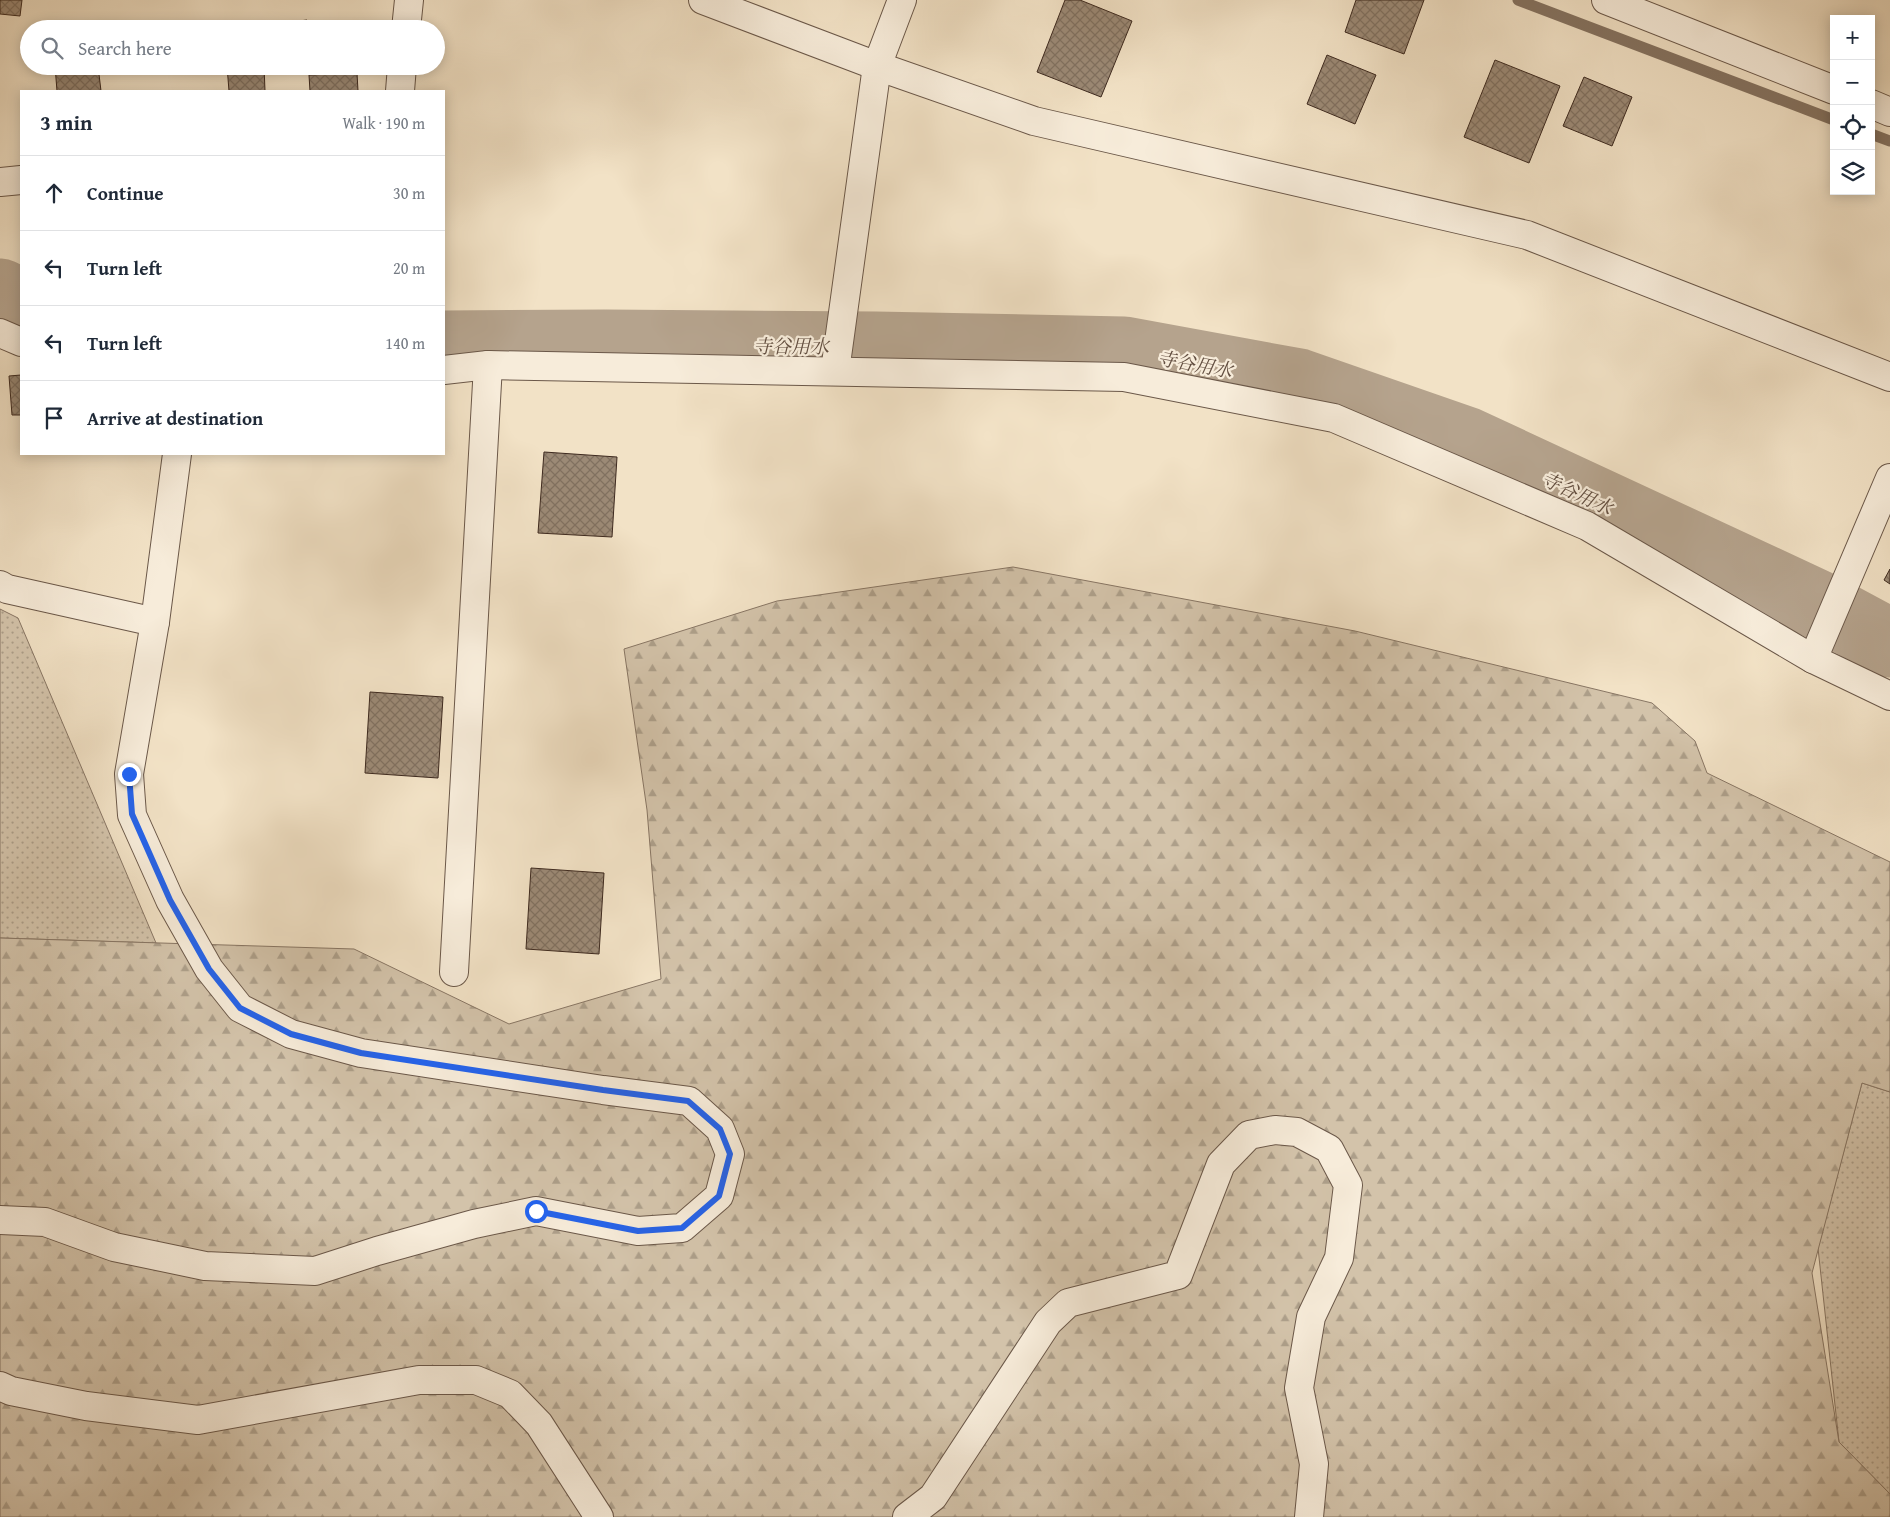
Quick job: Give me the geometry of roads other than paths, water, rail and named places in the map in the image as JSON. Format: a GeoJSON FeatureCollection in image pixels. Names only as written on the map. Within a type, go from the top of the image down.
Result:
{"type":"FeatureCollection","features":[{"type":"Feature","properties":{"kind":"street"},"geometry":{"type":"LineString","coordinates":[[407,20],[409,0]]}},
{"type":"Feature","properties":{"kind":"street"},"geometry":{"type":"LineString","coordinates":[[703,0],[877,66],[1034,121],[1527,235],[1890,377]]}},
{"type":"Feature","properties":{"kind":"street"},"geometry":{"type":"LineString","coordinates":[[835,371],[877,66],[902,0]]}},
{"type":"Feature","properties":{"kind":"street"},"geometry":{"type":"LineString","coordinates":[[1606,0],[1830,88]]}},
{"type":"Feature","properties":{"kind":"street"},"geometry":{"type":"LineString","coordinates":[[400,90],[401,75]]}},
{"type":"Feature","properties":{"kind":"street"},"geometry":{"type":"LineString","coordinates":[[1873,105],[1890,112]]}},
{"type":"Feature","properties":{"kind":"street"},"geometry":{"type":"LineString","coordinates":[[0,182],[20,180]]}},
{"type":"Feature","properties":{"kind":"street"},"geometry":{"type":"LineString","coordinates":[[0,333],[20,342]]}},
{"type":"Feature","properties":{"kind":"street"},"geometry":{"type":"LineString","coordinates":[[454,972],[488,365]]}},
{"type":"Feature","properties":{"kind":"street"},"geometry":{"type":"LineString","coordinates":[[445,370],[488,365],[1124,377],[1334,418],[1587,526],[1813,659],[1890,696]]}},
{"type":"Feature","properties":{"kind":"street"},"geometry":{"type":"LineString","coordinates":[[0,1220],[45,1222],[114,1246],[204,1266],[315,1271],[465,1226],[536,1211],[638,1231],[682,1228],[719,1196],[730,1154],[720,1129],[688,1101],[575,1086],[361,1053],[291,1034],[240,1008],[209,969],[170,900],[132,814],[129,774],[155,622],[177,455]]}},
{"type":"Feature","properties":{"kind":"street"},"geometry":{"type":"LineString","coordinates":[[1813,659],[1890,478]]}},
{"type":"Feature","properties":{"kind":"street"},"geometry":{"type":"LineString","coordinates":[[0,585],[7,589],[155,622]]}},
{"type":"Feature","properties":{"kind":"street"},"geometry":{"type":"LineString","coordinates":[[907,1517],[933,1497],[1048,1322],[1068,1303],[1178,1275],[1221,1164],[1249,1135],[1275,1130],[1297,1132],[1329,1149],[1348,1185],[1339,1258],[1311,1317],[1299,1388],[1314,1464],[1309,1517]]}},
{"type":"Feature","properties":{"kind":"street"},"geometry":{"type":"LineString","coordinates":[[0,1386],[11,1391],[86,1406],[198,1420],[419,1380],[476,1380],[510,1394],[539,1424],[599,1517]]}},
{"type":"Feature","properties":{"kind":"waterway"},"geometry":{"type":"LineString","coordinates":[[1518,0],[1830,118]]}},
{"type":"Feature","properties":{"kind":"waterway"},"geometry":{"type":"LineString","coordinates":[[1875,135],[1890,141]]}},
{"type":"Feature","properties":{"kind":"waterway","name":"寺谷用水"},"geometry":{"type":"LineString","coordinates":[[0,293],[20,303]]}},
{"type":"Feature","properties":{"kind":"waterway","name":"寺谷用水"},"geometry":{"type":"LineString","coordinates":[[445,345],[876,346],[1124,351],[1299,383],[1466,441],[1817,604],[1890,643]]}}]}
